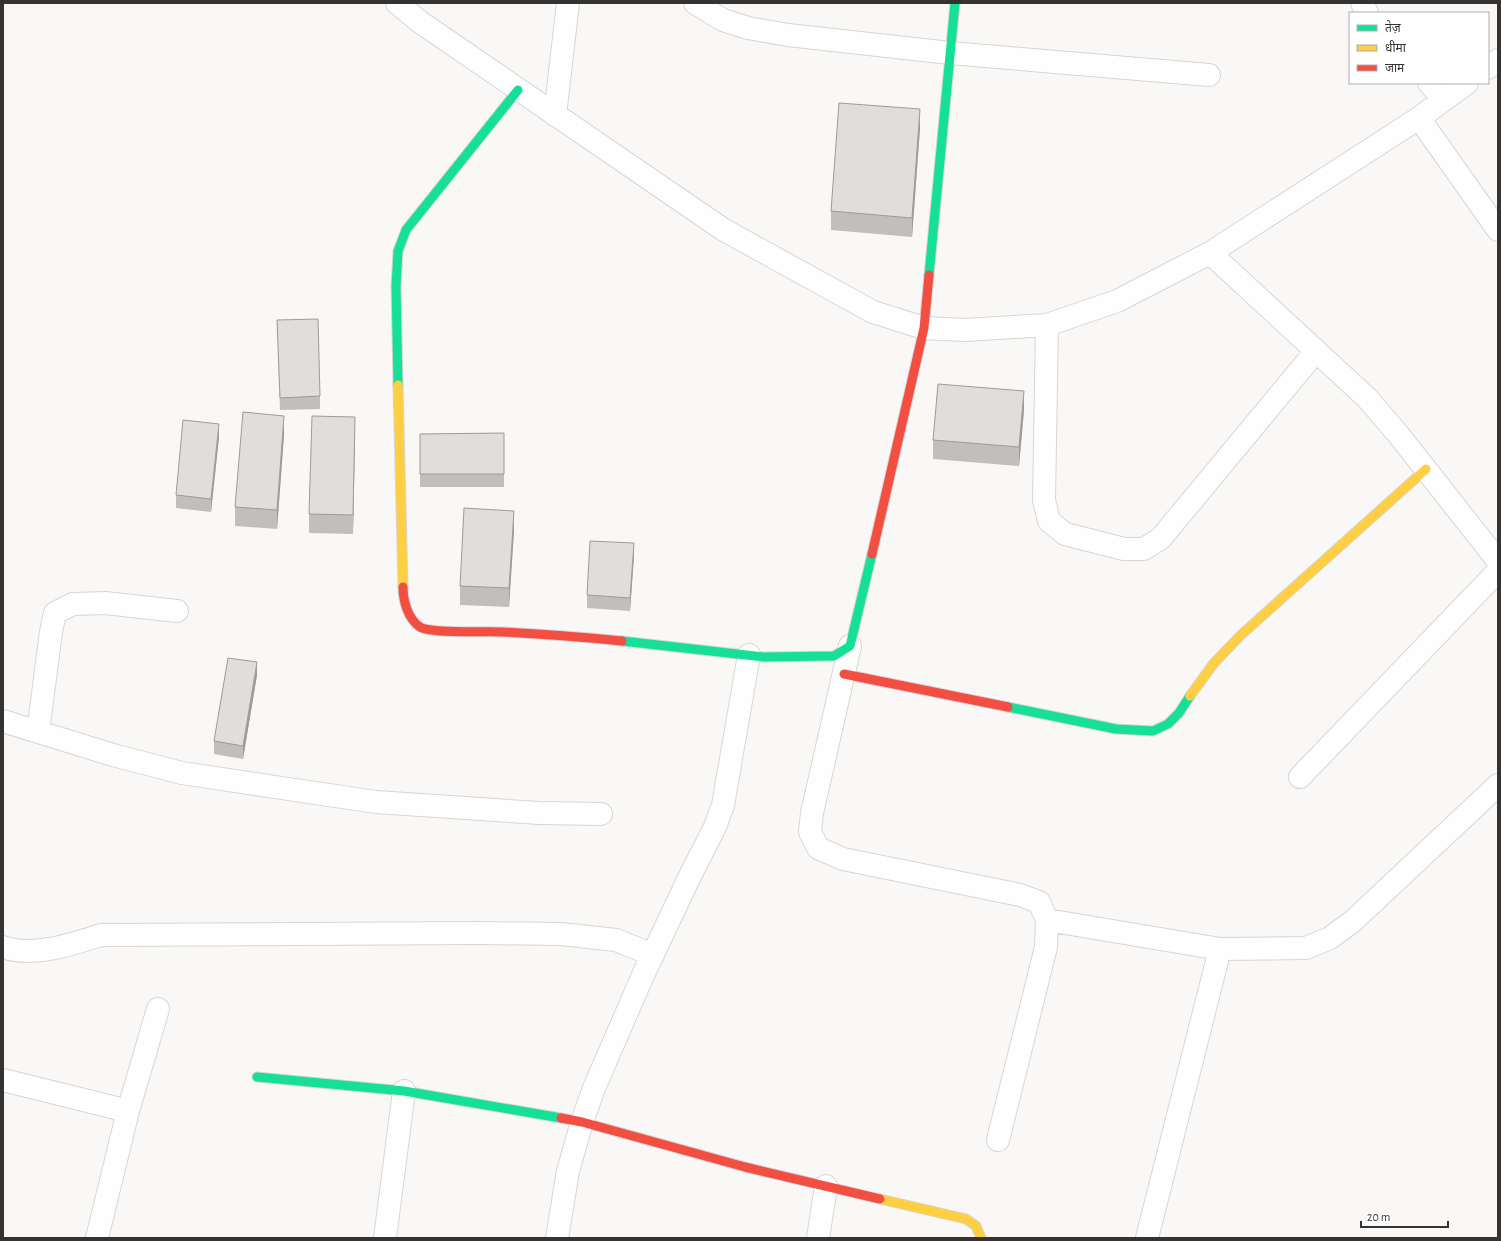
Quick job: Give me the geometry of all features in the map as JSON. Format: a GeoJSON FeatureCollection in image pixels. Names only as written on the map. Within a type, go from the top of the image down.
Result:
{"type":"FeatureCollection","features":[{"type":"Feature","properties":{"kind":"street"},"geometry":{"type":"LineString","coordinates":[[397,3],[420,22],[724,230],[873,312],[924,328],[965,330],[1047,325],[1117,301],[1210,253],[1419,118],[1466,84]]}},
{"type":"Feature","properties":{"kind":"street"},"geometry":{"type":"LineString","coordinates":[[555,115],[568,3]]}},
{"type":"Feature","properties":{"kind":"street"},"geometry":{"type":"LineString","coordinates":[[696,3],[723,20],[748,28],[788,35],[950,53],[1209,75]]}},
{"type":"Feature","properties":{"kind":"street"},"geometry":{"type":"LineString","coordinates":[[955,3],[924,328],[850,646],[812,814],[810,832],[818,848],[843,859],[1020,895],[1039,902],[1047,920],[1046,947],[998,1140]]}},
{"type":"Feature","properties":{"kind":"street"},"geometry":{"type":"LineString","coordinates":[[1362,3],[1366,12]]}},
{"type":"Feature","properties":{"kind":"street"},"geometry":{"type":"LineString","coordinates":[[1489,67],[1498,60]]}},
{"type":"Feature","properties":{"kind":"street"},"geometry":{"type":"LineString","coordinates":[[1429,84],[1444,100]]}},
{"type":"Feature","properties":{"kind":"street"},"geometry":{"type":"LineString","coordinates":[[518,90],[406,230],[398,251],[396,294],[403,595],[410,617],[421,628],[440,631],[503,632],[582,637],[764,657],[834,656],[850,646]]}},
{"type":"Feature","properties":{"kind":"street"},"geometry":{"type":"LineString","coordinates":[[1419,118],[1498,230]]}},
{"type":"Feature","properties":{"kind":"street"},"geometry":{"type":"LineString","coordinates":[[1210,253],[1367,398],[1398,434],[1498,561]]}},
{"type":"Feature","properties":{"kind":"street"},"geometry":{"type":"LineString","coordinates":[[1047,325],[1044,500],[1049,521],[1065,534],[1124,549],[1144,549],[1162,538],[1316,351]]}},
{"type":"Feature","properties":{"kind":"street"},"geometry":{"type":"LineString","coordinates":[[844,674],[1116,729],[1153,731],[1168,724],[1179,713],[1214,663],[1241,635],[1426,469]]}},
{"type":"Feature","properties":{"kind":"street"},"geometry":{"type":"LineString","coordinates":[[1300,777],[1498,571]]}},
{"type":"Feature","properties":{"kind":"street"},"geometry":{"type":"LineString","coordinates":[[38,732],[51,632],[55,613],[73,604],[105,603],[177,611]]}},
{"type":"Feature","properties":{"kind":"street"},"geometry":{"type":"LineString","coordinates":[[557,1238],[568,1171],[582,1122],[597,1081],[644,973],[714,827],[723,805],[749,655]]}},
{"type":"Feature","properties":{"kind":"street"},"geometry":{"type":"LineString","coordinates":[[3,721],[113,755],[182,773],[376,802],[539,813],[601,814]]}},
{"type":"Feature","properties":{"kind":"street"},"geometry":{"type":"LineString","coordinates":[[1047,920],[1220,949],[1306,948],[1330,938],[1353,921],[1498,784]]}},
{"type":"Feature","properties":{"kind":"street"},"geometry":{"type":"LineString","coordinates":[[3,947],[10,950],[33,951],[74,943],[101,935],[523,933],[560,934],[616,940],[653,955]]}},
{"type":"Feature","properties":{"kind":"street"},"geometry":{"type":"LineString","coordinates":[[1147,1238],[1220,949]]}},
{"type":"Feature","properties":{"kind":"street"},"geometry":{"type":"LineString","coordinates":[[97,1238],[128,1111],[158,1009]]}},
{"type":"Feature","properties":{"kind":"street"},"geometry":{"type":"LineString","coordinates":[[257,1077],[404,1091],[582,1122],[727,1163],[966,1219],[974,1222],[980,1230],[981,1238]]}},
{"type":"Feature","properties":{"kind":"street"},"geometry":{"type":"LineString","coordinates":[[3,1080],[128,1111]]}},
{"type":"Feature","properties":{"kind":"street"},"geometry":{"type":"LineString","coordinates":[[385,1238],[404,1091]]}},
{"type":"Feature","properties":{"kind":"street"},"geometry":{"type":"LineString","coordinates":[[818,1238],[826,1186]]}},
{"type":"Feature","properties":{"kind":"building"},"geometry":{"type":"Polygon","coordinates":[[[839,103],[920,109],[912,218],[831,211],[839,103]]]}},
{"type":"Feature","properties":{"kind":"building"},"geometry":{"type":"Polygon","coordinates":[[[318,319],[320,396],[280,398],[277,320],[318,319]]]}},
{"type":"Feature","properties":{"kind":"building"},"geometry":{"type":"Polygon","coordinates":[[[938,384],[1024,391],[1019,447],[933,440],[938,384]]]}},
{"type":"Feature","properties":{"kind":"building"},"geometry":{"type":"Polygon","coordinates":[[[243,412],[284,416],[277,510],[235,507],[243,412]]]}},
{"type":"Feature","properties":{"kind":"building"},"geometry":{"type":"Polygon","coordinates":[[[312,416],[355,417],[353,515],[309,514],[312,416]]]}},
{"type":"Feature","properties":{"kind":"building"},"geometry":{"type":"Polygon","coordinates":[[[183,420],[219,424],[211,499],[176,495],[183,420]]]}},
{"type":"Feature","properties":{"kind":"building"},"geometry":{"type":"Polygon","coordinates":[[[504,433],[504,474],[420,474],[420,434],[504,433]]]}},
{"type":"Feature","properties":{"kind":"building"},"geometry":{"type":"Polygon","coordinates":[[[464,508],[514,511],[509,588],[460,586],[464,508]]]}},
{"type":"Feature","properties":{"kind":"building"},"geometry":{"type":"Polygon","coordinates":[[[590,541],[634,543],[630,598],[587,595],[590,541]]]}},
{"type":"Feature","properties":{"kind":"building"},"geometry":{"type":"Polygon","coordinates":[[[228,658],[257,662],[243,746],[214,741],[228,658]]]}},
{"type":"Feature","properties":{"kind":"traffic: fast"},"geometry":{"type":"LineString","coordinates":[[929,275],[955,3]]}},
{"type":"Feature","properties":{"kind":"traffic: fast"},"geometry":{"type":"LineString","coordinates":[[398,385],[396,286],[398,251],[406,230],[518,90]]}},
{"type":"Feature","properties":{"kind":"traffic: fast"},"geometry":{"type":"LineString","coordinates":[[622,641],[764,657],[834,656],[850,646],[872,554]]}},
{"type":"Feature","properties":{"kind":"traffic: fast"},"geometry":{"type":"LineString","coordinates":[[1008,707],[1116,729],[1153,731],[1168,724],[1179,713],[1190,696]]}},
{"type":"Feature","properties":{"kind":"traffic: fast"},"geometry":{"type":"LineString","coordinates":[[257,1077],[404,1091],[561,1118]]}},
{"type":"Feature","properties":{"kind":"traffic: slow"},"geometry":{"type":"LineString","coordinates":[[398,385],[403,587]]}},
{"type":"Feature","properties":{"kind":"traffic: slow"},"geometry":{"type":"LineString","coordinates":[[1190,696],[1214,663],[1241,635],[1426,469]]}},
{"type":"Feature","properties":{"kind":"traffic: slow"},"geometry":{"type":"LineString","coordinates":[[880,1199],[966,1219],[976,1226],[981,1238]]}},
{"type":"Feature","properties":{"kind":"traffic: jam"},"geometry":{"type":"LineString","coordinates":[[872,554],[924,328],[929,275]]}},
{"type":"Feature","properties":{"kind":"traffic: jam"},"geometry":{"type":"LineString","coordinates":[[403,587],[405,604],[409,615],[416,624],[426,629],[435,631],[533,634],[622,641]]}},
{"type":"Feature","properties":{"kind":"traffic: jam"},"geometry":{"type":"LineString","coordinates":[[844,674],[1008,707]]}},
{"type":"Feature","properties":{"kind":"traffic: jam"},"geometry":{"type":"LineString","coordinates":[[561,1118],[582,1122],[745,1167],[880,1199]]}}]}
